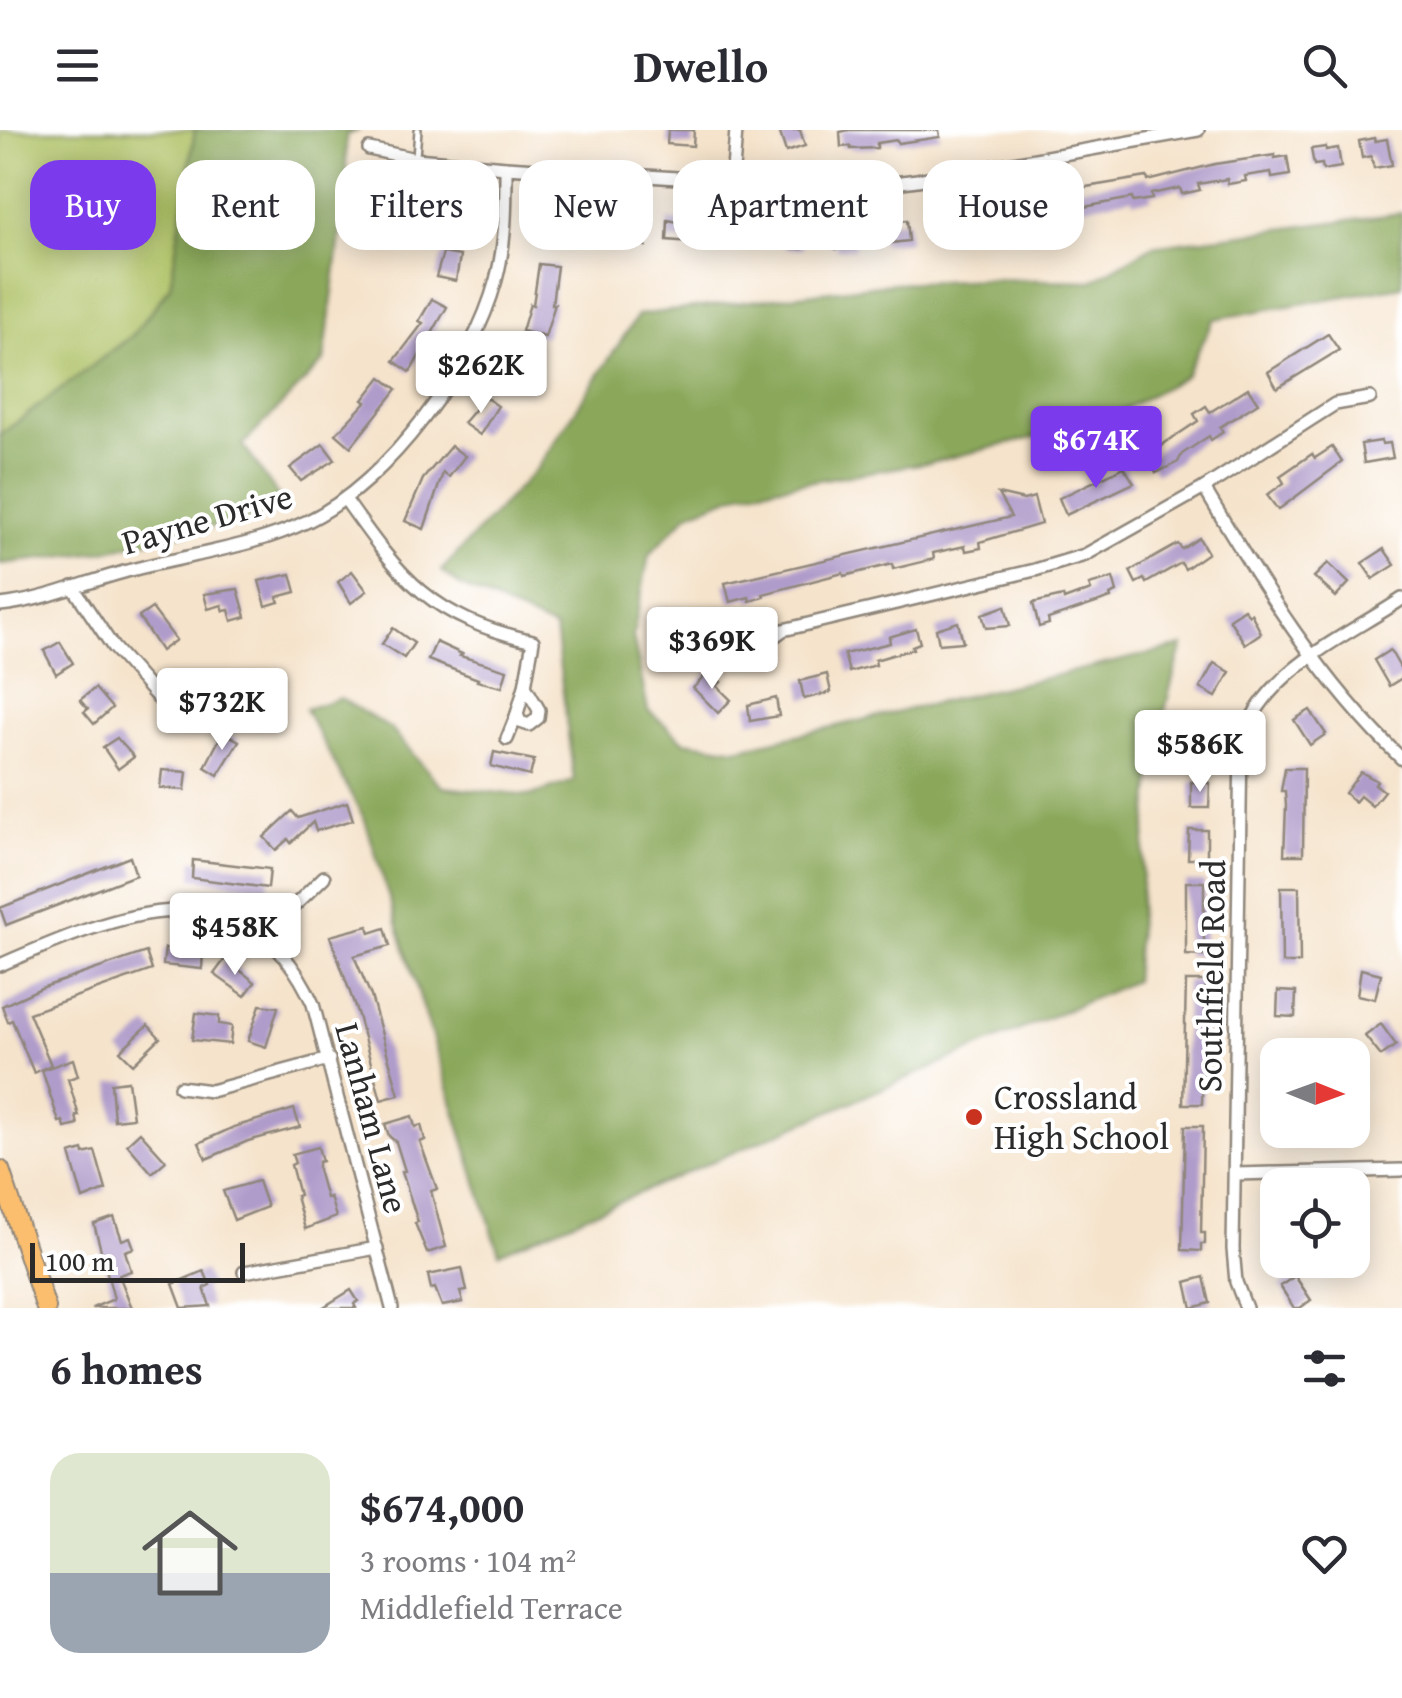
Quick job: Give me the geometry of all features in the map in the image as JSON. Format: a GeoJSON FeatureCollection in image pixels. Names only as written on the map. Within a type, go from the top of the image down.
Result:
{"type":"FeatureCollection","features":[{"type":"Feature","properties":{"kind":"main road"},"geometry":{"type":"LineString","coordinates":[[0,1170],[46,1308]]}},
{"type":"Feature","properties":{"kind":"street"},"geometry":{"type":"LineString","coordinates":[[734,160],[736,130]]}},
{"type":"Feature","properties":{"kind":"street"},"geometry":{"type":"LineString","coordinates":[[903,182],[1198,130]]}},
{"type":"Feature","properties":{"kind":"street"},"geometry":{"type":"LineString","coordinates":[[369,149],[506,167],[673,179]]}},
{"type":"Feature","properties":{"kind":"street","name":"Payne Drive"},"geometry":{"type":"LineString","coordinates":[[0,604],[41,599],[297,527],[345,499],[391,455],[426,412],[450,379],[480,324],[500,267],[506,167]]}},
{"type":"Feature","properties":{"kind":"street"},"geometry":{"type":"LineString","coordinates":[[754,651],[783,630],[1085,555],[1204,488],[1335,404],[1370,398]]}},
{"type":"Feature","properties":{"kind":"street"},"geometry":{"type":"LineString","coordinates":[[1204,488],[1313,657],[1364,722],[1402,759]]}},
{"type":"Feature","properties":{"kind":"street"},"geometry":{"type":"LineString","coordinates":[[345,499],[385,556],[421,594],[487,629],[532,641],[525,686],[507,739]]}},
{"type":"Feature","properties":{"kind":"street"},"geometry":{"type":"LineString","coordinates":[[73,587],[114,647],[173,716]]}},
{"type":"Feature","properties":{"kind":"street","name":"Southfield Road"},"geometry":{"type":"LineString","coordinates":[[1246,1308],[1234,1268],[1241,746],[1265,697],[1313,657],[1402,599]]}},
{"type":"Feature","properties":{"kind":"street"},"geometry":{"type":"LineString","coordinates":[[517,714],[520,722],[529,725],[538,718],[539,710],[525,686]]}},
{"type":"Feature","properties":{"kind":"street"},"geometry":{"type":"LineString","coordinates":[[264,936],[324,877]]}},
{"type":"Feature","properties":{"kind":"street","name":"Lanham Lane"},"geometry":{"type":"LineString","coordinates":[[0,965],[98,925],[164,909],[220,916],[264,936],[286,956],[303,980],[329,1059],[392,1308]]}},
{"type":"Feature","properties":{"kind":"street"},"geometry":{"type":"LineString","coordinates":[[180,1087],[204,1091],[226,1088],[329,1059]]}},
{"type":"Feature","properties":{"kind":"street"},"geometry":{"type":"LineString","coordinates":[[1236,1174],[1402,1170]]}},
{"type":"Feature","properties":{"kind":"street"},"geometry":{"type":"LineString","coordinates":[[244,1272],[377,1248]]}},
{"type":"Feature","properties":{"kind":"lane"},"geometry":{"type":"LineString","coordinates":[[416,158],[418,130]]}},
{"type":"Feature","properties":{"kind":"green space"},"geometry":{"type":"Polygon","coordinates":[[[0,130],[195,130],[190,160],[176,160],[176,249],[170,286],[133,335],[0,435],[0,130]]]}},
{"type":"Feature","properties":{"kind":"green space"},"geometry":{"type":"Polygon","coordinates":[[[195,130],[360,130],[346,135],[346,160],[335,160],[335,250],[338,250],[324,361],[243,445],[288,510],[99,552],[0,564],[0,435],[133,335],[170,287],[176,249],[315,250],[315,160],[190,160],[195,130]]]}},
{"type":"Feature","properties":{"kind":"green space"},"geometry":{"type":"Polygon","coordinates":[[[1402,213],[1402,286],[1214,319],[1185,376],[1103,421],[932,462],[743,492],[689,513],[649,555],[633,636],[648,710],[684,741],[737,749],[1183,646],[1154,770],[1134,981],[499,1253],[365,820],[305,709],[340,698],[391,729],[442,787],[529,796],[574,781],[555,629],[461,586],[441,571],[538,467],[638,315],[895,283],[985,279],[1092,281],[1152,246],[1402,213]]]}},
{"type":"Feature","properties":{"kind":"building"},"geometry":{"type":"Polygon","coordinates":[[[668,130],[694,130],[693,146],[667,144],[668,130]]]}},
{"type":"Feature","properties":{"kind":"building"},"geometry":{"type":"Polygon","coordinates":[[[779,130],[800,130],[805,146],[786,152],[779,130]]]}},
{"type":"Feature","properties":{"kind":"building"},"geometry":{"type":"Polygon","coordinates":[[[939,130],[940,137],[851,149],[841,147],[840,132],[939,130]]]}},
{"type":"Feature","properties":{"kind":"building"},"geometry":{"type":"Polygon","coordinates":[[[1387,139],[1392,165],[1374,168],[1371,156],[1362,158],[1359,141],[1387,139]]]}},
{"type":"Feature","properties":{"kind":"building"},"geometry":{"type":"Polygon","coordinates":[[[1338,148],[1341,167],[1323,170],[1322,164],[1314,165],[1311,149],[1338,148]]]}},
{"type":"Feature","properties":{"kind":"building"},"geometry":{"type":"Polygon","coordinates":[[[1287,156],[1290,175],[1272,178],[1271,172],[1245,176],[1246,181],[1228,184],[1227,179],[1198,184],[1200,190],[1182,194],[1180,188],[1151,194],[1152,199],[1133,202],[1132,198],[1084,207],[1084,187],[1147,177],[1148,181],[1215,164],[1287,156]]]}},
{"type":"Feature","properties":{"kind":"building"},"geometry":{"type":"Polygon","coordinates":[[[668,220],[673,221],[673,240],[667,240],[668,220]]]}},
{"type":"Feature","properties":{"kind":"building"},"geometry":{"type":"Polygon","coordinates":[[[907,220],[909,241],[903,242],[903,221],[907,220]]]}},
{"type":"Feature","properties":{"kind":"building"},"geometry":{"type":"Polygon","coordinates":[[[443,253],[460,256],[456,281],[436,277],[443,253]]]}},
{"type":"Feature","properties":{"kind":"building"},"geometry":{"type":"Polygon","coordinates":[[[539,264],[557,266],[555,304],[545,337],[522,331],[530,304],[533,305],[539,264]]]}},
{"type":"Feature","properties":{"kind":"building"},"geometry":{"type":"Polygon","coordinates":[[[432,299],[447,307],[410,372],[394,361],[423,323],[419,321],[432,299]]]}},
{"type":"Feature","properties":{"kind":"building"},"geometry":{"type":"Polygon","coordinates":[[[1328,334],[1339,350],[1277,388],[1268,372],[1328,334]]]}},
{"type":"Feature","properties":{"kind":"building"},"geometry":{"type":"Polygon","coordinates":[[[508,358],[524,367],[514,384],[498,375],[508,358]]]}},
{"type":"Feature","properties":{"kind":"building"},"geometry":{"type":"Polygon","coordinates":[[[381,377],[397,389],[351,447],[336,434],[366,402],[363,400],[381,377]]]}},
{"type":"Feature","properties":{"kind":"building"},"geometry":{"type":"Polygon","coordinates":[[[1248,388],[1258,403],[1220,427],[1223,432],[1211,440],[1209,436],[1182,454],[1178,462],[1156,473],[1148,460],[1198,421],[1194,414],[1206,406],[1210,412],[1248,388]]]}},
{"type":"Feature","properties":{"kind":"building"},"geometry":{"type":"Polygon","coordinates":[[[485,397],[498,406],[480,435],[463,423],[485,397]]]}},
{"type":"Feature","properties":{"kind":"building"},"geometry":{"type":"Polygon","coordinates":[[[1390,443],[1393,458],[1364,463],[1361,444],[1390,443]]]}},
{"type":"Feature","properties":{"kind":"building"},"geometry":{"type":"Polygon","coordinates":[[[323,444],[335,460],[301,481],[290,468],[323,444]]]}},
{"type":"Feature","properties":{"kind":"building"},"geometry":{"type":"Polygon","coordinates":[[[451,446],[465,456],[449,477],[443,473],[424,529],[405,521],[423,479],[451,446]]]}},
{"type":"Feature","properties":{"kind":"building"},"geometry":{"type":"Polygon","coordinates":[[[1332,447],[1342,462],[1278,510],[1267,495],[1284,483],[1280,476],[1312,454],[1315,458],[1332,447]]]}},
{"type":"Feature","properties":{"kind":"building"},"geometry":{"type":"Polygon","coordinates":[[[1124,467],[1134,483],[1066,515],[1059,498],[1124,467]]]}},
{"type":"Feature","properties":{"kind":"building"},"geometry":{"type":"Polygon","coordinates":[[[998,494],[1024,500],[1034,497],[1041,524],[980,542],[981,548],[966,551],[965,546],[933,553],[934,559],[893,569],[892,564],[844,576],[843,573],[750,601],[749,597],[730,602],[725,583],[1011,517],[998,494]]]}},
{"type":"Feature","properties":{"kind":"building"},"geometry":{"type":"Polygon","coordinates":[[[1199,538],[1208,553],[1185,569],[1181,563],[1146,583],[1144,579],[1136,583],[1130,571],[1178,544],[1182,549],[1199,538]]]}},
{"type":"Feature","properties":{"kind":"building"},"geometry":{"type":"Polygon","coordinates":[[[1384,549],[1395,565],[1373,579],[1362,563],[1384,549]]]}},
{"type":"Feature","properties":{"kind":"building"},"geometry":{"type":"Polygon","coordinates":[[[1328,563],[1349,583],[1336,597],[1314,577],[1328,563]]]}},
{"type":"Feature","properties":{"kind":"building"},"geometry":{"type":"Polygon","coordinates":[[[352,571],[367,591],[351,603],[338,582],[352,571]]]}},
{"type":"Feature","properties":{"kind":"building"},"geometry":{"type":"Polygon","coordinates":[[[291,574],[296,592],[277,597],[279,602],[266,606],[259,581],[291,574]]]}},
{"type":"Feature","properties":{"kind":"building"},"geometry":{"type":"Polygon","coordinates":[[[1113,578],[1117,592],[1111,598],[1048,619],[1049,624],[1039,627],[1033,603],[1063,596],[1064,600],[1091,590],[1089,585],[1113,578]]]}},
{"type":"Feature","properties":{"kind":"building"},"geometry":{"type":"Polygon","coordinates":[[[238,589],[246,617],[232,621],[229,610],[224,611],[222,605],[208,609],[204,594],[238,589]]]}},
{"type":"Feature","properties":{"kind":"building"},"geometry":{"type":"Polygon","coordinates":[[[1005,606],[1010,626],[986,628],[982,614],[1005,606]]]}},
{"type":"Feature","properties":{"kind":"building"},"geometry":{"type":"Polygon","coordinates":[[[152,608],[176,640],[161,651],[139,617],[152,608]]]}},
{"type":"Feature","properties":{"kind":"building"},"geometry":{"type":"Polygon","coordinates":[[[1244,609],[1251,613],[1261,633],[1245,644],[1229,619],[1244,609]]]}},
{"type":"Feature","properties":{"kind":"building"},"geometry":{"type":"Polygon","coordinates":[[[698,613],[714,622],[701,647],[685,639],[698,613]]]}},
{"type":"Feature","properties":{"kind":"building"},"geometry":{"type":"Polygon","coordinates":[[[958,622],[963,642],[939,644],[936,629],[958,622]]]}},
{"type":"Feature","properties":{"kind":"building"},"geometry":{"type":"Polygon","coordinates":[[[393,628],[414,643],[404,658],[382,644],[393,628]]]}},
{"type":"Feature","properties":{"kind":"building"},"geometry":{"type":"Polygon","coordinates":[[[916,629],[920,643],[913,649],[849,672],[844,654],[890,643],[889,637],[916,629]]]}},
{"type":"Feature","properties":{"kind":"building"},"geometry":{"type":"Polygon","coordinates":[[[60,642],[73,663],[56,674],[44,651],[60,642]]]}},
{"type":"Feature","properties":{"kind":"building"},"geometry":{"type":"Polygon","coordinates":[[[436,642],[460,656],[507,670],[502,687],[428,660],[436,642]]]}},
{"type":"Feature","properties":{"kind":"building"},"geometry":{"type":"Polygon","coordinates":[[[1390,650],[1402,678],[1389,686],[1374,660],[1390,650]]]}},
{"type":"Feature","properties":{"kind":"building"},"geometry":{"type":"Polygon","coordinates":[[[1214,663],[1230,672],[1216,697],[1200,688],[1214,663]]]}},
{"type":"Feature","properties":{"kind":"building"},"geometry":{"type":"Polygon","coordinates":[[[710,671],[721,682],[717,686],[731,700],[718,713],[693,688],[710,671]]]}},
{"type":"Feature","properties":{"kind":"building"},"geometry":{"type":"Polygon","coordinates":[[[827,674],[831,692],[804,699],[800,681],[827,674]]]}},
{"type":"Feature","properties":{"kind":"building"},"geometry":{"type":"Polygon","coordinates":[[[236,685],[243,710],[225,716],[215,691],[236,685]]]}},
{"type":"Feature","properties":{"kind":"building"},"geometry":{"type":"Polygon","coordinates":[[[95,688],[112,708],[94,724],[80,700],[95,688]]]}},
{"type":"Feature","properties":{"kind":"building"},"geometry":{"type":"Polygon","coordinates":[[[776,698],[779,716],[750,721],[748,705],[776,698]]]}},
{"type":"Feature","properties":{"kind":"building"},"geometry":{"type":"Polygon","coordinates":[[[1310,710],[1326,734],[1310,745],[1294,720],[1310,710]]]}},
{"type":"Feature","properties":{"kind":"building"},"geometry":{"type":"Polygon","coordinates":[[[1194,715],[1212,718],[1208,743],[1188,739],[1194,715]]]}},
{"type":"Feature","properties":{"kind":"building"},"geometry":{"type":"Polygon","coordinates":[[[223,732],[239,741],[218,775],[205,767],[223,732]]]}},
{"type":"Feature","properties":{"kind":"building"},"geometry":{"type":"Polygon","coordinates":[[[117,738],[134,757],[118,769],[103,747],[117,738]]]}},
{"type":"Feature","properties":{"kind":"building"},"geometry":{"type":"Polygon","coordinates":[[[494,752],[534,760],[530,776],[491,766],[494,752]]]}},
{"type":"Feature","properties":{"kind":"building"},"geometry":{"type":"Polygon","coordinates":[[[1285,768],[1304,768],[1303,855],[1284,855],[1286,806],[1285,791],[1281,791],[1285,768]]]}},
{"type":"Feature","properties":{"kind":"building"},"geometry":{"type":"Polygon","coordinates":[[[162,770],[187,772],[185,790],[160,788],[162,770]]]}},
{"type":"Feature","properties":{"kind":"building"},"geometry":{"type":"Polygon","coordinates":[[[1361,772],[1377,781],[1375,784],[1384,791],[1372,806],[1360,796],[1355,802],[1345,793],[1361,772]]]}},
{"type":"Feature","properties":{"kind":"building"},"geometry":{"type":"Polygon","coordinates":[[[1191,782],[1210,783],[1209,808],[1191,808],[1191,782]]]}},
{"type":"Feature","properties":{"kind":"building"},"geometry":{"type":"Polygon","coordinates":[[[347,802],[353,820],[316,831],[313,822],[291,843],[288,839],[276,850],[264,837],[292,811],[298,818],[347,802]]]}},
{"type":"Feature","properties":{"kind":"building"},"geometry":{"type":"Polygon","coordinates":[[[1189,830],[1207,830],[1207,859],[1188,859],[1189,830]]]}},
{"type":"Feature","properties":{"kind":"building"},"geometry":{"type":"Polygon","coordinates":[[[130,857],[136,875],[6,925],[0,908],[130,857]]]}},
{"type":"Feature","properties":{"kind":"building"},"geometry":{"type":"Polygon","coordinates":[[[193,860],[270,869],[268,888],[192,878],[193,860]]]}},
{"type":"Feature","properties":{"kind":"building"},"geometry":{"type":"Polygon","coordinates":[[[1186,882],[1204,882],[1204,956],[1186,955],[1186,882]]]}},
{"type":"Feature","properties":{"kind":"building"},"geometry":{"type":"Polygon","coordinates":[[[1281,887],[1299,887],[1300,963],[1282,963],[1281,887]]]}},
{"type":"Feature","properties":{"kind":"building"},"geometry":{"type":"Polygon","coordinates":[[[368,926],[370,933],[385,928],[390,946],[354,956],[371,996],[399,1095],[381,1100],[357,1012],[330,936],[368,926]]]}},
{"type":"Feature","properties":{"kind":"building"},"geometry":{"type":"Polygon","coordinates":[[[165,948],[203,950],[202,969],[163,965],[165,948]]]}},
{"type":"Feature","properties":{"kind":"building"},"geometry":{"type":"Polygon","coordinates":[[[146,952],[152,970],[29,1013],[51,1065],[34,1073],[2,1006],[41,988],[146,952]]]}},
{"type":"Feature","properties":{"kind":"building"},"geometry":{"type":"Polygon","coordinates":[[[225,959],[255,982],[245,996],[214,974],[225,959]]]}},
{"type":"Feature","properties":{"kind":"building"},"geometry":{"type":"Polygon","coordinates":[[[1361,969],[1381,974],[1375,999],[1357,995],[1361,969]]]}},
{"type":"Feature","properties":{"kind":"building"},"geometry":{"type":"Polygon","coordinates":[[[1186,981],[1206,981],[1202,1104],[1183,1104],[1186,981]]]}},
{"type":"Feature","properties":{"kind":"building"},"geometry":{"type":"Polygon","coordinates":[[[1278,991],[1296,992],[1295,1017],[1277,1016],[1278,991]]]}},
{"type":"Feature","properties":{"kind":"building"},"geometry":{"type":"Polygon","coordinates":[[[260,1005],[278,1007],[266,1047],[248,1041],[260,1005]]]}},
{"type":"Feature","properties":{"kind":"building"},"geometry":{"type":"Polygon","coordinates":[[[196,1013],[219,1016],[219,1024],[232,1026],[230,1044],[192,1040],[196,1013]]]}},
{"type":"Feature","properties":{"kind":"building"},"geometry":{"type":"Polygon","coordinates":[[[1381,1024],[1396,1045],[1381,1056],[1365,1036],[1381,1024]]]}},
{"type":"Feature","properties":{"kind":"building"},"geometry":{"type":"Polygon","coordinates":[[[148,1025],[160,1038],[133,1064],[120,1051],[148,1025]]]}},
{"type":"Feature","properties":{"kind":"building"},"geometry":{"type":"Polygon","coordinates":[[[73,1059],[78,1076],[68,1079],[78,1125],[65,1128],[63,1121],[59,1122],[42,1070],[73,1059]]]}},
{"type":"Feature","properties":{"kind":"building"},"geometry":{"type":"Polygon","coordinates":[[[128,1081],[133,1118],[114,1120],[111,1083],[128,1081]]]}},
{"type":"Feature","properties":{"kind":"building"},"geometry":{"type":"Polygon","coordinates":[[[294,1109],[300,1127],[248,1141],[206,1159],[199,1143],[234,1127],[294,1109]]]}},
{"type":"Feature","properties":{"kind":"building"},"geometry":{"type":"Polygon","coordinates":[[[412,1116],[415,1127],[421,1125],[425,1140],[420,1142],[437,1189],[431,1191],[446,1247],[427,1253],[415,1223],[418,1222],[396,1142],[385,1124],[412,1116]]]}},
{"type":"Feature","properties":{"kind":"building"},"geometry":{"type":"Polygon","coordinates":[[[1185,1126],[1203,1126],[1201,1233],[1205,1233],[1205,1244],[1201,1244],[1201,1251],[1182,1250],[1185,1126]]]}},
{"type":"Feature","properties":{"kind":"building"},"geometry":{"type":"Polygon","coordinates":[[[140,1132],[166,1161],[152,1173],[127,1144],[140,1132]]]}},
{"type":"Feature","properties":{"kind":"building"},"geometry":{"type":"Polygon","coordinates":[[[318,1147],[322,1161],[318,1162],[318,1170],[336,1217],[305,1229],[296,1196],[299,1195],[292,1154],[318,1147]]]}},
{"type":"Feature","properties":{"kind":"building"},"geometry":{"type":"Polygon","coordinates":[[[83,1150],[84,1154],[95,1151],[106,1190],[83,1199],[70,1154],[83,1150]]]}},
{"type":"Feature","properties":{"kind":"building"},"geometry":{"type":"Polygon","coordinates":[[[258,1181],[267,1207],[234,1220],[223,1191],[258,1181]]]}},
{"type":"Feature","properties":{"kind":"building"},"geometry":{"type":"Polygon","coordinates":[[[114,1217],[122,1240],[130,1237],[134,1248],[125,1251],[131,1271],[119,1275],[132,1308],[92,1308],[114,1299],[94,1224],[114,1217]]]}},
{"type":"Feature","properties":{"kind":"building"},"geometry":{"type":"Polygon","coordinates":[[[462,1268],[467,1291],[460,1292],[463,1302],[442,1306],[435,1288],[431,1289],[428,1275],[462,1268]]]}},
{"type":"Feature","properties":{"kind":"building"},"geometry":{"type":"Polygon","coordinates":[[[204,1271],[210,1285],[204,1288],[210,1306],[182,1308],[173,1284],[204,1271]]]}},
{"type":"Feature","properties":{"kind":"building"},"geometry":{"type":"Polygon","coordinates":[[[1204,1277],[1210,1303],[1192,1308],[1186,1282],[1204,1277]]]}},
{"type":"Feature","properties":{"kind":"building"},"geometry":{"type":"Polygon","coordinates":[[[1296,1278],[1311,1300],[1294,1308],[1280,1286],[1296,1278]]]}},
{"type":"Feature","properties":{"kind":"building"},"geometry":{"type":"Polygon","coordinates":[[[351,1290],[358,1301],[354,1304],[356,1308],[322,1308],[351,1290]]]}},
{"type":"Feature","properties":{"kind":"place","name":"Crossland High School"},"geometry":{"type":"Point","coordinates":[974,1117]}}]}
